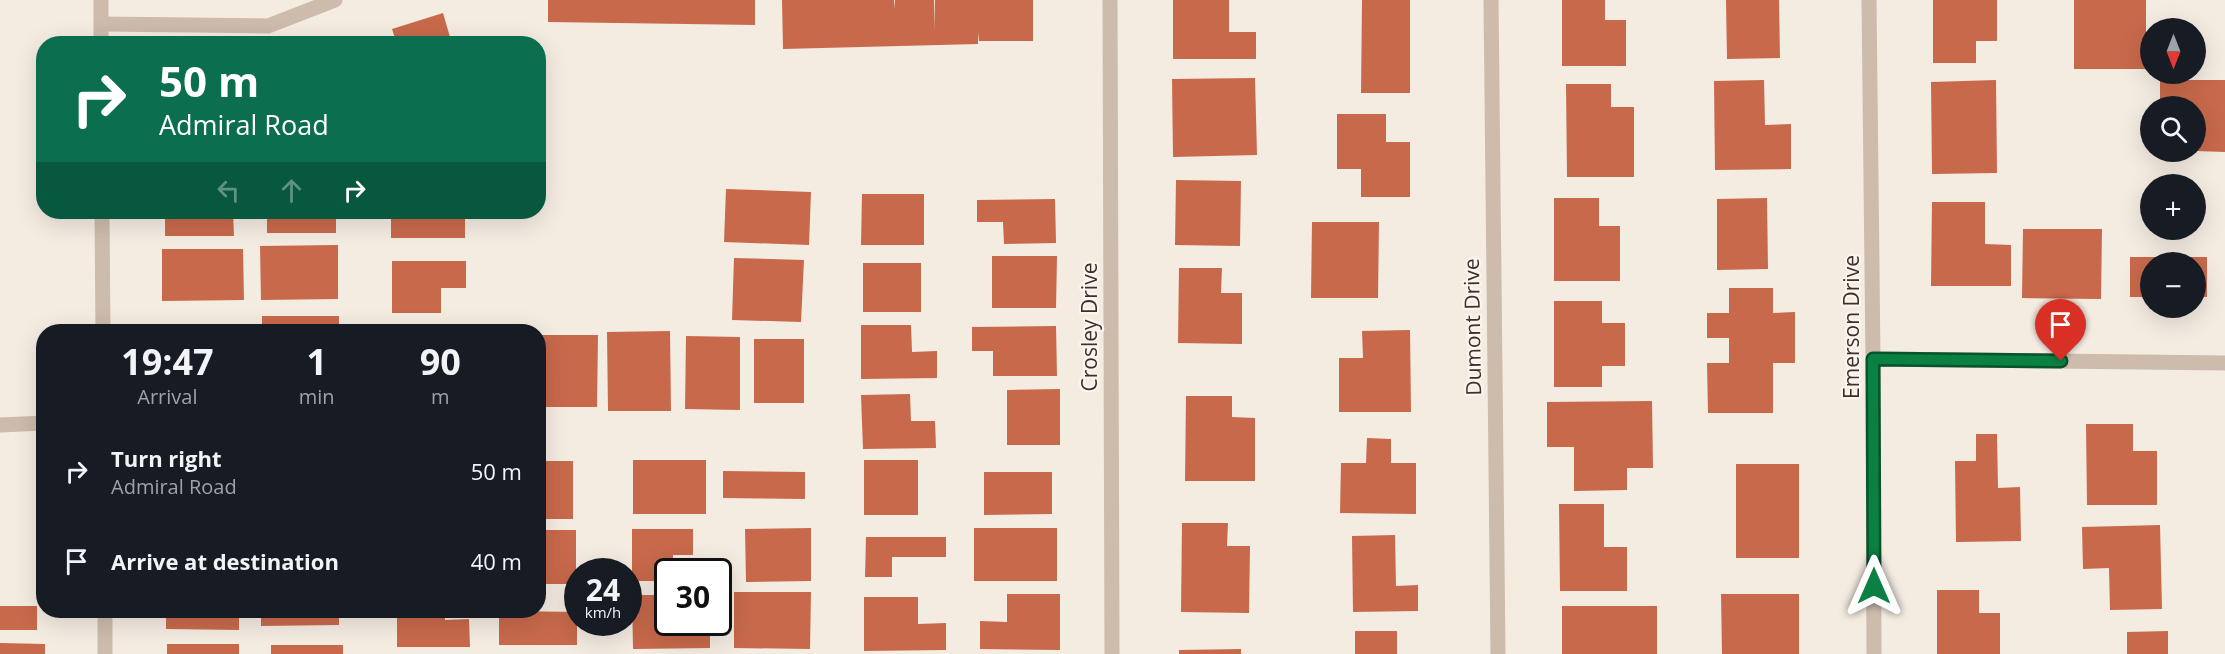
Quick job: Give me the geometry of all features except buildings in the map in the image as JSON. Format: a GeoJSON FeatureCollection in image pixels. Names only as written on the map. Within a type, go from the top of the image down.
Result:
{"type":"FeatureCollection","features":[{"type":"Feature","properties":{"kind":"street"},"geometry":{"type":"LineString","coordinates":[[101,0],[102,36]]}},
{"type":"Feature","properties":{"kind":"street"},"geometry":{"type":"LineString","coordinates":[[101,24],[268,26],[335,0]]}},
{"type":"Feature","properties":{"kind":"street","name":"Crosley Drive"},"geometry":{"type":"LineString","coordinates":[[1110,0],[1112,654]]}},
{"type":"Feature","properties":{"kind":"street","name":"Dumont Drive"},"geometry":{"type":"LineString","coordinates":[[1491,0],[1498,654]]}},
{"type":"Feature","properties":{"kind":"street","name":"Emerson Drive"},"geometry":{"type":"LineString","coordinates":[[1869,0],[1874,654]]}},
{"type":"Feature","properties":{"kind":"street"},"geometry":{"type":"LineString","coordinates":[[102,219],[103,324]]}},
{"type":"Feature","properties":{"kind":"street"},"geometry":{"type":"LineString","coordinates":[[1873,359],[2225,363]]}},
{"type":"Feature","properties":{"kind":"street"},"geometry":{"type":"LineString","coordinates":[[0,425],[36,423]]}},
{"type":"Feature","properties":{"kind":"street"},"geometry":{"type":"LineString","coordinates":[[105,618],[105,654]]}},
{"type":"Feature","properties":{"kind":"route"},"geometry":{"type":"LineString","coordinates":[[1874,586],[1873,359],[2061,361]]}}]}
